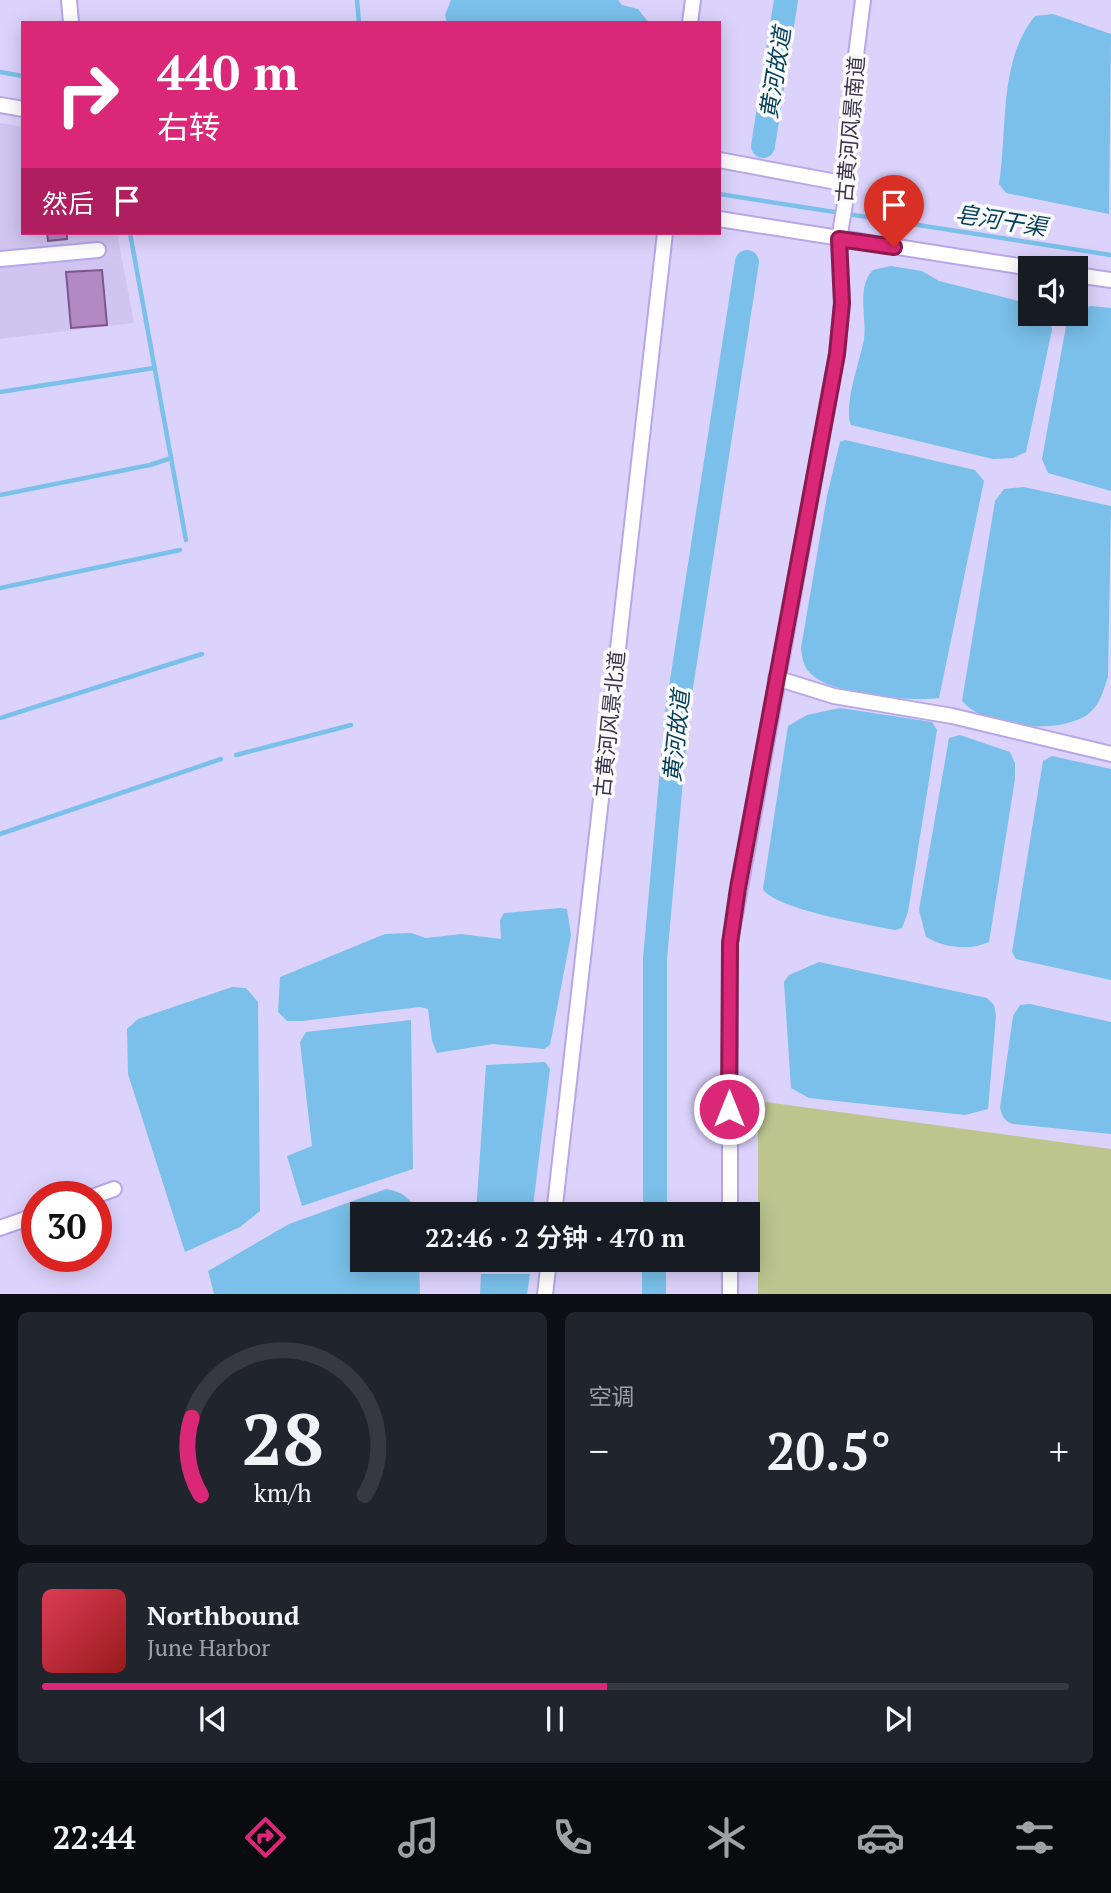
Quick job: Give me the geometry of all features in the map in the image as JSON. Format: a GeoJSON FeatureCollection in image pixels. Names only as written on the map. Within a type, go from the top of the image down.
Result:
{"type":"FeatureCollection","features":[{"type":"Feature","properties":{"kind":"street"},"geometry":{"type":"LineString","coordinates":[[69,0],[71,21]]}},
{"type":"Feature","properties":{"kind":"street"},"geometry":{"type":"LineString","coordinates":[[690,21],[693,0]]}},
{"type":"Feature","properties":{"kind":"street","name":"古黄河风景南道"},"geometry":{"type":"LineString","coordinates":[[730,1202],[730,943],[776,678],[837,354],[842,303],[839,239],[847,184],[848,108],[863,0]]}},
{"type":"Feature","properties":{"kind":"street"},"geometry":{"type":"LineString","coordinates":[[0,105],[21,109]]}},
{"type":"Feature","properties":{"kind":"street"},"geometry":{"type":"LineString","coordinates":[[721,160],[847,184]]}},
{"type":"Feature","properties":{"kind":"street"},"geometry":{"type":"LineString","coordinates":[[721,219],[1018,266]]}},
{"type":"Feature","properties":{"kind":"street","name":"古黄河风景北道"},"geometry":{"type":"LineString","coordinates":[[555,1202],[665,235]]}},
{"type":"Feature","properties":{"kind":"street"},"geometry":{"type":"LineString","coordinates":[[0,259],[99,250]]}},
{"type":"Feature","properties":{"kind":"street"},"geometry":{"type":"LineString","coordinates":[[1088,277],[1111,281]]}},
{"type":"Feature","properties":{"kind":"street"},"geometry":{"type":"LineString","coordinates":[[776,678],[834,696],[952,716],[1111,754]]}},
{"type":"Feature","properties":{"kind":"street"},"geometry":{"type":"LineString","coordinates":[[0,1228],[21,1221]]}},
{"type":"Feature","properties":{"kind":"street"},"geometry":{"type":"LineString","coordinates":[[545,1294],[548,1272]]}},
{"type":"Feature","properties":{"kind":"street"},"geometry":{"type":"LineString","coordinates":[[730,1272],[730,1294]]}},
{"type":"Feature","properties":{"kind":"shaded area"},"geometry":{"type":"Polygon","coordinates":[[[0,123],[21,127],[21,235],[117,235],[134,323],[0,339],[0,123]]]}},
{"type":"Feature","properties":{"kind":"green space"},"geometry":{"type":"Polygon","coordinates":[[[758,1101],[1111,1149],[1111,1294],[758,1294],[758,1101]]]}},
{"type":"Feature","properties":{"kind":"water"},"geometry":{"type":"Polygon","coordinates":[[[451,0],[618,0],[622,5],[638,9],[647,21],[446,21],[445,15],[451,0]]]}},
{"type":"Feature","properties":{"kind":"water"},"geometry":{"type":"Polygon","coordinates":[[[1053,14],[1111,34],[1109,214],[1006,193],[999,184],[1007,96],[1015,54],[1023,34],[1035,16],[1053,14]]]}},
{"type":"Feature","properties":{"kind":"water"},"geometry":{"type":"Polygon","coordinates":[[[891,266],[922,271],[939,281],[1018,301],[1018,326],[1052,326],[1026,452],[1013,458],[993,459],[851,425],[849,407],[865,331],[863,294],[873,270],[891,266]]]}},
{"type":"Feature","properties":{"kind":"water"},"geometry":{"type":"Polygon","coordinates":[[[1088,307],[1111,308],[1111,491],[1048,473],[1042,459],[1066,326],[1088,326],[1088,307]]]}},
{"type":"Feature","properties":{"kind":"water"},"geometry":{"type":"Polygon","coordinates":[[[845,440],[975,470],[984,481],[939,698],[891,698],[852,692],[820,681],[804,664],[801,648],[827,496],[840,442],[845,440]]]}},
{"type":"Feature","properties":{"kind":"water"},"geometry":{"type":"Polygon","coordinates":[[[1024,487],[1111,506],[1108,677],[1100,698],[1087,715],[1058,725],[1022,726],[1004,723],[973,710],[962,701],[995,501],[1004,489],[1024,487]]]}},
{"type":"Feature","properties":{"kind":"water"},"geometry":{"type":"Polygon","coordinates":[[[840,708],[932,722],[937,730],[908,912],[902,928],[895,930],[803,909],[771,896],[763,889],[788,726],[807,715],[840,708]]]}},
{"type":"Feature","properties":{"kind":"water"},"geometry":{"type":"Polygon","coordinates":[[[960,735],[1010,752],[1015,763],[1015,779],[989,942],[974,947],[949,946],[926,937],[919,910],[949,738],[960,735]]]}},
{"type":"Feature","properties":{"kind":"water"},"geometry":{"type":"Polygon","coordinates":[[[1052,756],[1111,769],[1111,980],[1016,959],[1012,952],[1043,761],[1052,756]]]}},
{"type":"Feature","properties":{"kind":"water"},"geometry":{"type":"Polygon","coordinates":[[[567,909],[571,935],[550,1045],[544,1049],[493,1044],[437,1053],[432,1041],[428,1009],[420,1007],[302,1021],[287,1021],[278,1012],[280,977],[385,934],[411,933],[426,938],[461,934],[501,939],[500,920],[504,913],[567,909]]]}},
{"type":"Feature","properties":{"kind":"water"},"geometry":{"type":"Polygon","coordinates":[[[819,962],[987,998],[994,1005],[996,1016],[988,1109],[965,1115],[809,1098],[791,1088],[784,982],[789,975],[819,962]]]}},
{"type":"Feature","properties":{"kind":"water"},"geometry":{"type":"Polygon","coordinates":[[[232,987],[246,988],[258,1002],[260,1211],[240,1227],[185,1252],[128,1074],[127,1029],[138,1019],[232,987]]]}},
{"type":"Feature","properties":{"kind":"water"},"geometry":{"type":"Polygon","coordinates":[[[1030,1004],[1111,1022],[1111,1134],[1013,1124],[1004,1118],[1000,1108],[1013,1016],[1020,1005],[1030,1004]]]}},
{"type":"Feature","properties":{"kind":"water"},"geometry":{"type":"Polygon","coordinates":[[[411,1020],[413,1169],[302,1206],[287,1156],[312,1146],[300,1042],[306,1032],[411,1020]]]}},
{"type":"Feature","properties":{"kind":"water"},"geometry":{"type":"Polygon","coordinates":[[[545,1062],[550,1069],[533,1202],[477,1202],[486,1065],[545,1062]]]}},
{"type":"Feature","properties":{"kind":"water"},"geometry":{"type":"Polygon","coordinates":[[[386,1189],[397,1192],[411,1202],[350,1202],[350,1272],[419,1272],[420,1294],[214,1294],[208,1271],[289,1224],[386,1189]]]}},
{"type":"Feature","properties":{"kind":"water"},"geometry":{"type":"Polygon","coordinates":[[[481,1274],[530,1274],[527,1294],[480,1294],[481,1274]]]}},
{"type":"Feature","properties":{"kind":"building"},"geometry":{"type":"Polygon","coordinates":[[[47,235],[67,235],[67,239],[48,241],[47,235]]]}},
{"type":"Feature","properties":{"kind":"building"},"geometry":{"type":"Polygon","coordinates":[[[102,270],[107,325],[71,328],[66,272],[102,270]]]}},
{"type":"Feature","properties":{"kind":"waterway"},"geometry":{"type":"LineString","coordinates":[[357,0],[359,21]]}},
{"type":"Feature","properties":{"kind":"waterway","name":"黄河故道"},"geometry":{"type":"LineString","coordinates":[[763,146],[786,0]]}},
{"type":"Feature","properties":{"kind":"waterway","name":"皂河干渠"},"geometry":{"type":"LineString","coordinates":[[0,72],[21,76]]}},
{"type":"Feature","properties":{"kind":"waterway","name":"皂河干渠"},"geometry":{"type":"LineString","coordinates":[[721,194],[1111,255]]}},
{"type":"Feature","properties":{"kind":"waterway"},"geometry":{"type":"LineString","coordinates":[[130,235],[186,540]]}},
{"type":"Feature","properties":{"kind":"waterway","name":"黄河故道"},"geometry":{"type":"LineString","coordinates":[[655,1202],[655,959],[677,713],[747,262]]}},
{"type":"Feature","properties":{"kind":"waterway"},"geometry":{"type":"LineString","coordinates":[[0,392],[154,368]]}},
{"type":"Feature","properties":{"kind":"waterway"},"geometry":{"type":"LineString","coordinates":[[0,495],[150,465],[171,458]]}},
{"type":"Feature","properties":{"kind":"waterway"},"geometry":{"type":"LineString","coordinates":[[0,588],[180,550]]}},
{"type":"Feature","properties":{"kind":"waterway"},"geometry":{"type":"LineString","coordinates":[[0,718],[202,654]]}},
{"type":"Feature","properties":{"kind":"waterway"},"geometry":{"type":"LineString","coordinates":[[236,755],[351,725]]}},
{"type":"Feature","properties":{"kind":"waterway"},"geometry":{"type":"LineString","coordinates":[[0,834],[221,759]]}},
{"type":"Feature","properties":{"kind":"waterway","name":"黄河故道"},"geometry":{"type":"LineString","coordinates":[[654,1272],[654,1294]]}},
{"type":"Feature","properties":{"kind":"route"},"geometry":{"type":"LineString","coordinates":[[729,1109],[730,943],[801,539],[837,354],[842,303],[839,239],[894,247]]}}]}
